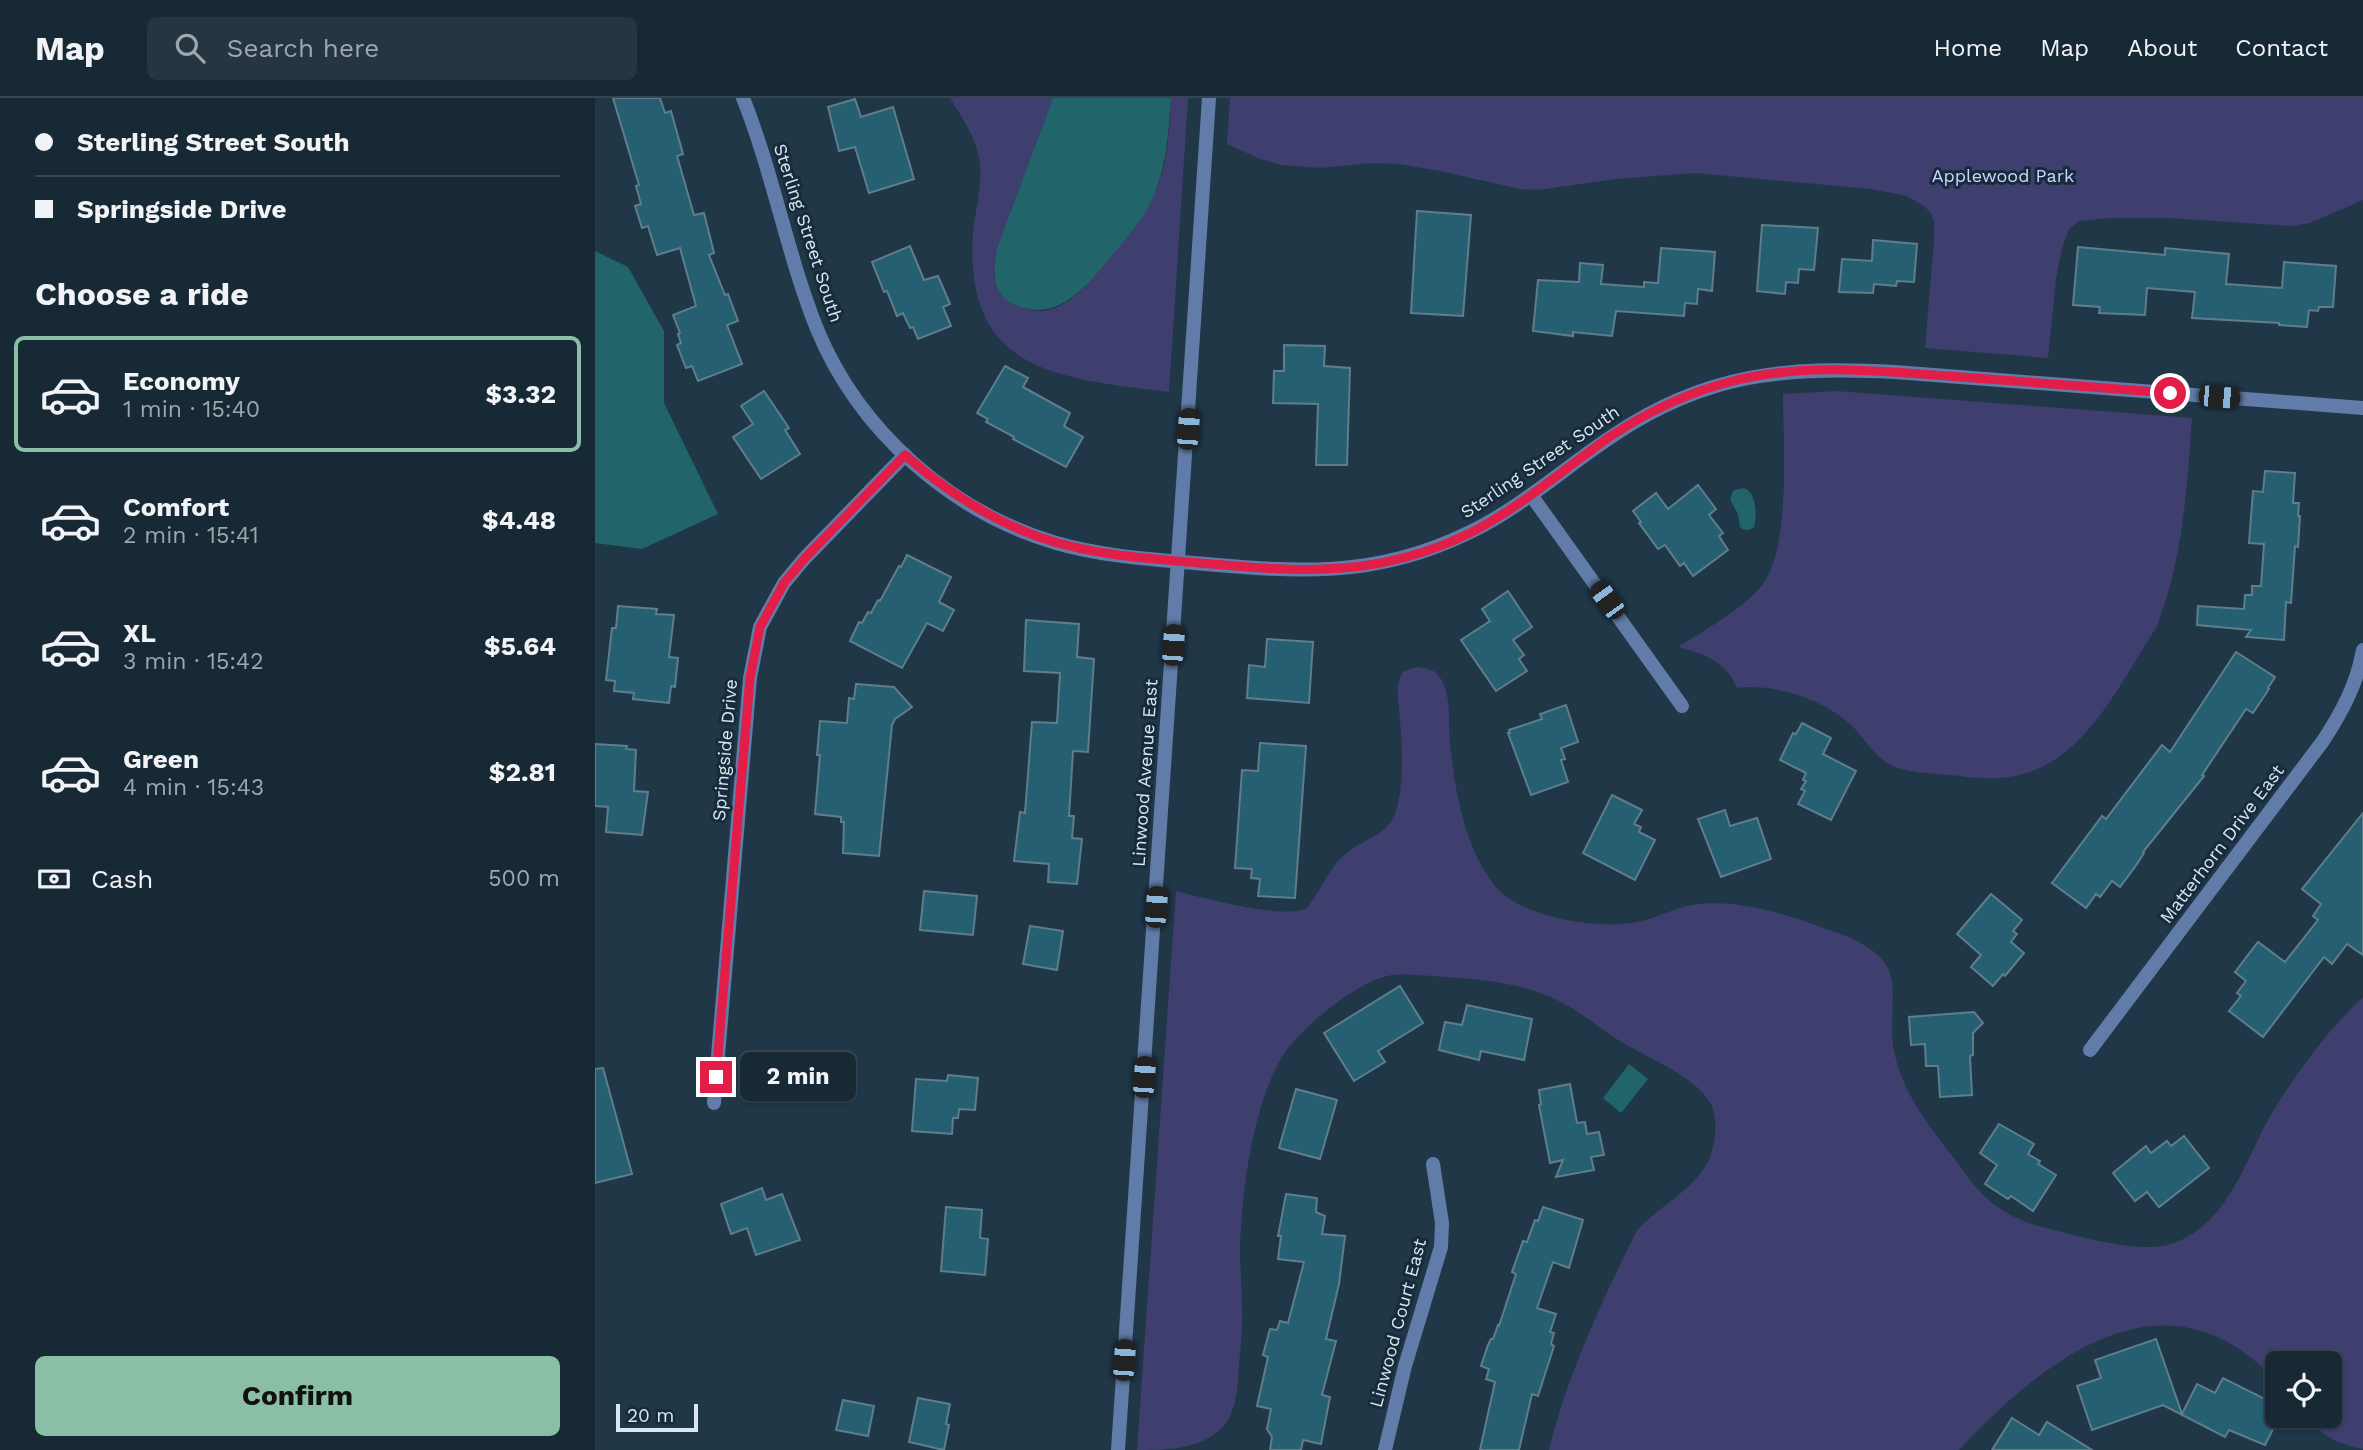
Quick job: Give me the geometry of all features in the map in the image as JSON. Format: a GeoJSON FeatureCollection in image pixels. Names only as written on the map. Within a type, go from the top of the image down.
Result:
{"type":"FeatureCollection","features":[{"type":"Feature","properties":{"kind":"street","name":"Sterling Street South"},"geometry":{"type":"LineString","coordinates":[[743,98],[821,338],[834,365],[861,405],[905,455],[971,505],[1028,533],[1093,551],[1178,562],[1303,570],[1338,570],[1402,559],[1453,540],[1494,520],[1611,437],[1659,408],[1716,385],[1781,372],[1819,369],[1884,372],[2363,408]]}},
{"type":"Feature","properties":{"kind":"street","name":"Linwood Avenue East"},"geometry":{"type":"LineString","coordinates":[[1118,1450],[1209,98]]}},
{"type":"Feature","properties":{"kind":"street","name":"Springside Drive"},"geometry":{"type":"LineString","coordinates":[[714,1103],[750,678],[760,627],[775,596],[794,570],[905,455]]}},
{"type":"Feature","properties":{"kind":"street"},"geometry":{"type":"LineString","coordinates":[[1531,495],[1682,706]]}},
{"type":"Feature","properties":{"kind":"street","name":"Matterhorn Drive East"},"geometry":{"type":"LineString","coordinates":[[2090,1050],[2336,722],[2354,683],[2363,650]]}},
{"type":"Feature","properties":{"kind":"street","name":"Linwood Court East"},"geometry":{"type":"LineString","coordinates":[[1385,1450],[1405,1366],[1441,1247],[1442,1223],[1433,1164]]}},
{"type":"Feature","properties":{"kind":"green space"},"geometry":{"type":"Polygon","coordinates":[[[950,98],[1053,98],[997,248],[994,277],[1015,303],[1035,311],[1050,310],[1078,293],[1102,266],[1147,205],[1159,183],[1165,162],[1171,98],[1188,98],[1169,392],[1091,381],[1057,373],[1027,360],[1002,342],[985,316],[974,280],[973,234],[980,182],[979,156],[969,130],[950,98]]]}},
{"type":"Feature","properties":{"kind":"green space","name":"Applewood Park"},"geometry":{"type":"Polygon","coordinates":[[[1230,98],[2363,98],[2363,200],[2310,223],[2291,226],[2168,218],[2079,221],[2069,229],[2062,248],[2048,358],[1925,348],[1934,221],[1924,206],[1907,196],[1871,189],[1695,173],[1616,179],[1538,190],[1520,189],[1398,164],[1371,163],[1320,168],[1282,165],[1260,159],[1227,144],[1230,98]]]}},
{"type":"Feature","properties":{"kind":"green space"},"geometry":{"type":"Polygon","coordinates":[[[1836,391],[2192,418],[2186,498],[2178,550],[2156,628],[2096,720],[2078,741],[2058,758],[2034,770],[2001,778],[1924,773],[1897,768],[1883,760],[1850,724],[1826,707],[1781,691],[1737,688],[1727,671],[1713,660],[1678,647],[1742,604],[1760,588],[1770,571],[1777,549],[1784,495],[1783,394],[1836,391]]]}},
{"type":"Feature","properties":{"kind":"green space"},"geometry":{"type":"Polygon","coordinates":[[[1416,667],[1433,671],[1444,686],[1458,799],[1468,836],[1484,870],[1507,897],[1541,914],[1582,923],[1602,924],[1644,921],[1692,905],[1709,903],[1743,906],[1794,918],[1844,936],[1863,944],[1879,956],[1890,973],[1893,989],[1893,1045],[1896,1061],[1908,1091],[1971,1182],[1991,1202],[2026,1222],[2127,1246],[2158,1247],[2191,1235],[2208,1222],[2222,1206],[2274,1110],[2304,1065],[2363,997],[2363,1449],[2331,1438],[2318,1428],[2342,1428],[2342,1351],[2265,1351],[2265,1372],[2235,1346],[2193,1329],[2151,1326],[2109,1336],[2068,1356],[2029,1384],[1959,1450],[1549,1450],[1575,1366],[1623,1258],[1636,1232],[1691,1184],[1707,1163],[1715,1134],[1714,1111],[1706,1096],[1686,1079],[1544,994],[1497,982],[1403,974],[1381,978],[1363,986],[1327,1011],[1295,1040],[1273,1074],[1257,1122],[1246,1176],[1240,1251],[1242,1336],[1237,1389],[1227,1422],[1213,1435],[1193,1445],[1137,1450],[1176,891],[1262,910],[1296,911],[1307,908],[1341,858],[1380,833],[1394,816],[1400,794],[1402,768],[1398,695],[1403,672],[1416,667]]]}},
{"type":"Feature","properties":{"kind":"shaded area"},"geometry":{"type":"Polygon","coordinates":[[[1053,98],[1171,98],[1168,138],[1156,190],[1129,236],[1093,278],[1071,298],[1058,306],[1030,309],[1014,304],[1001,294],[995,280],[996,256],[1053,98]]]}},
{"type":"Feature","properties":{"kind":"shaded area"},"geometry":{"type":"Polygon","coordinates":[[[595,251],[628,267],[664,331],[664,403],[718,514],[642,549],[595,543],[595,251]]]}},
{"type":"Feature","properties":{"kind":"shaded area"},"geometry":{"type":"Polygon","coordinates":[[[1744,488],[1754,499],[1756,511],[1754,527],[1747,530],[1740,527],[1731,499],[1734,490],[1744,488]]]}},
{"type":"Feature","properties":{"kind":"shaded area"},"geometry":{"type":"Polygon","coordinates":[[[1629,1064],[1648,1079],[1621,1113],[1603,1098],[1629,1064]]]}},
{"type":"Feature","properties":{"kind":"building"},"geometry":{"type":"Polygon","coordinates":[[[613,98],[660,98],[665,113],[671,111],[683,154],[677,156],[694,215],[704,213],[714,253],[709,255],[738,321],[727,325],[742,364],[698,381],[692,366],[686,368],[677,345],[681,343],[680,333],[673,315],[696,306],[680,248],[657,255],[648,226],[642,228],[635,206],[641,204],[636,186],[639,185],[613,98]]]}},
{"type":"Feature","properties":{"kind":"building"},"geometry":{"type":"Polygon","coordinates":[[[855,99],[861,117],[893,107],[914,179],[869,193],[855,147],[839,151],[828,107],[855,99]]]}},
{"type":"Feature","properties":{"kind":"building"},"geometry":{"type":"Polygon","coordinates":[[[1417,211],[1471,215],[1463,316],[1411,313],[1417,211]]]}},
{"type":"Feature","properties":{"kind":"building"},"geometry":{"type":"Polygon","coordinates":[[[1762,225],[1818,228],[1814,270],[1799,269],[1798,283],[1786,282],[1785,294],[1757,291],[1762,225]]]}},
{"type":"Feature","properties":{"kind":"building"},"geometry":{"type":"Polygon","coordinates":[[[1873,240],[1917,244],[1914,282],[1897,281],[1896,286],[1874,284],[1873,293],[1839,292],[1842,259],[1872,261],[1873,240]]]}},
{"type":"Feature","properties":{"kind":"building"},"geometry":{"type":"Polygon","coordinates":[[[910,246],[924,280],[938,276],[950,304],[943,307],[951,326],[918,339],[903,313],[897,316],[872,262],[910,246]]]}},
{"type":"Feature","properties":{"kind":"building"},"geometry":{"type":"Polygon","coordinates":[[[2078,247],[2165,255],[2165,248],[2229,254],[2226,284],[2282,288],[2284,262],[2336,266],[2333,307],[2319,307],[2318,311],[2309,310],[2307,327],[2192,318],[2195,292],[2147,288],[2145,315],[2099,313],[2100,307],[2073,305],[2078,247]]]}},
{"type":"Feature","properties":{"kind":"building"},"geometry":{"type":"Polygon","coordinates":[[[1661,248],[1715,252],[1712,291],[1698,289],[1697,304],[1685,303],[1684,316],[1616,311],[1612,336],[1573,332],[1573,336],[1533,331],[1538,280],[1579,282],[1580,263],[1603,265],[1601,284],[1644,287],[1644,282],[1658,283],[1661,248]]]}},
{"type":"Feature","properties":{"kind":"building"},"geometry":{"type":"Polygon","coordinates":[[[1284,345],[1325,346],[1324,366],[1350,368],[1347,465],[1316,465],[1318,404],[1273,403],[1274,371],[1284,371],[1284,345]]]}},
{"type":"Feature","properties":{"kind":"building"},"geometry":{"type":"Polygon","coordinates":[[[1005,366],[1028,378],[1023,387],[1070,413],[1064,426],[1083,437],[1066,467],[1013,439],[1014,437],[986,422],[988,419],[977,413],[1005,366]]]}},
{"type":"Feature","properties":{"kind":"building"},"geometry":{"type":"Polygon","coordinates":[[[764,391],[789,428],[785,430],[800,454],[761,479],[733,437],[753,424],[741,406],[764,391]]]}},
{"type":"Feature","properties":{"kind":"building"},"geometry":{"type":"Polygon","coordinates":[[[2265,471],[2295,473],[2293,503],[2299,503],[2298,547],[2295,546],[2291,603],[2286,602],[2284,640],[2246,637],[2251,630],[2197,625],[2198,606],[2244,609],[2245,595],[2252,595],[2252,586],[2261,586],[2264,544],[2249,543],[2253,491],[2263,492],[2265,471]]]}},
{"type":"Feature","properties":{"kind":"building"},"geometry":{"type":"Polygon","coordinates":[[[1698,485],[1716,509],[1709,515],[1723,533],[1719,536],[1728,550],[1693,576],[1684,563],[1680,566],[1665,545],[1658,549],[1633,511],[1656,493],[1668,509],[1698,485]]]}},
{"type":"Feature","properties":{"kind":"building"},"geometry":{"type":"Polygon","coordinates":[[[907,555],[951,577],[939,602],[954,610],[943,631],[927,623],[902,668],[850,641],[859,622],[862,623],[868,612],[871,613],[878,600],[880,601],[907,555]]]}},
{"type":"Feature","properties":{"kind":"building"},"geometry":{"type":"Polygon","coordinates":[[[1508,591],[1532,627],[1513,640],[1524,655],[1519,659],[1527,671],[1496,691],[1461,640],[1490,621],[1482,609],[1508,591]]]}},
{"type":"Feature","properties":{"kind":"building"},"geometry":{"type":"Polygon","coordinates":[[[618,606],[657,609],[656,614],[674,615],[669,657],[678,658],[675,687],[671,686],[669,703],[633,699],[634,693],[614,691],[615,681],[606,680],[612,628],[616,628],[618,606]]]}},
{"type":"Feature","properties":{"kind":"building"},"geometry":{"type":"Polygon","coordinates":[[[1026,620],[1079,624],[1077,657],[1094,659],[1088,752],[1073,751],[1069,816],[1074,816],[1072,838],[1082,839],[1077,884],[1048,882],[1049,864],[1014,861],[1020,812],[1025,813],[1032,722],[1057,723],[1060,673],[1024,671],[1026,620]]]}},
{"type":"Feature","properties":{"kind":"building"},"geometry":{"type":"Polygon","coordinates":[[[1267,639],[1313,642],[1309,703],[1247,698],[1249,665],[1265,667],[1267,639]]]}},
{"type":"Feature","properties":{"kind":"building"},"geometry":{"type":"Polygon","coordinates":[[[2236,652],[2275,677],[2269,689],[2253,713],[2246,709],[2202,775],[2204,776],[2143,852],[2120,887],[2112,881],[2100,897],[2096,894],[2086,908],[2052,883],[2102,816],[2106,819],[2162,745],[2170,752],[2236,652]]]}},
{"type":"Feature","properties":{"kind":"building"},"geometry":{"type":"Polygon","coordinates":[[[856,684],[894,687],[912,707],[895,719],[892,725],[879,856],[843,853],[844,822],[841,822],[841,817],[815,814],[820,721],[847,723],[849,698],[854,699],[856,684]]]}},
{"type":"Feature","properties":{"kind":"building"},"geometry":{"type":"Polygon","coordinates":[[[1566,705],[1578,742],[1561,748],[1565,759],[1561,760],[1568,782],[1531,795],[1509,730],[1542,719],[1540,714],[1566,705]]]}},
{"type":"Feature","properties":{"kind":"building"},"geometry":{"type":"Polygon","coordinates":[[[1802,723],[1831,738],[1823,754],[1856,771],[1831,820],[1798,804],[1805,791],[1801,789],[1806,781],[1803,780],[1806,773],[1780,760],[1793,733],[1796,734],[1802,723]]]}},
{"type":"Feature","properties":{"kind":"building"},"geometry":{"type":"Polygon","coordinates":[[[1260,743],[1306,746],[1295,898],[1258,896],[1260,879],[1251,878],[1252,869],[1235,868],[1242,770],[1258,771],[1260,743]]]}},
{"type":"Feature","properties":{"kind":"building"},"geometry":{"type":"Polygon","coordinates":[[[595,744],[627,746],[626,749],[636,750],[634,791],[648,792],[642,835],[606,832],[608,807],[595,806],[595,744]]]}},
{"type":"Feature","properties":{"kind":"building"},"geometry":{"type":"Polygon","coordinates":[[[1612,795],[1642,810],[1634,824],[1641,827],[1639,832],[1655,840],[1635,880],[1583,853],[1612,795]]]}},
{"type":"Feature","properties":{"kind":"building"},"geometry":{"type":"Polygon","coordinates":[[[1725,810],[1730,826],[1757,818],[1771,859],[1721,877],[1698,819],[1725,810]]]}},
{"type":"Feature","properties":{"kind":"building"},"geometry":{"type":"Polygon","coordinates":[[[2363,813],[2363,955],[2347,944],[2332,964],[2324,957],[2263,1037],[2229,1011],[2241,996],[2237,993],[2246,981],[2235,972],[2258,942],[2285,962],[2318,920],[2313,916],[2321,904],[2302,889],[2363,813]]]}},
{"type":"Feature","properties":{"kind":"building"},"geometry":{"type":"Polygon","coordinates":[[[924,891],[977,896],[973,935],[920,930],[924,891]]]}},
{"type":"Feature","properties":{"kind":"building"},"geometry":{"type":"Polygon","coordinates":[[[1991,894],[2022,920],[2013,931],[2017,934],[2011,942],[2024,953],[1993,986],[1971,967],[1981,955],[1957,934],[1991,894]]]}},
{"type":"Feature","properties":{"kind":"building"},"geometry":{"type":"Polygon","coordinates":[[[1030,926],[1063,931],[1057,970],[1023,964],[1030,926]]]}},
{"type":"Feature","properties":{"kind":"building"},"geometry":{"type":"Polygon","coordinates":[[[1400,986],[1423,1023],[1378,1051],[1385,1062],[1354,1081],[1324,1033],[1400,986]]]}},
{"type":"Feature","properties":{"kind":"building"},"geometry":{"type":"Polygon","coordinates":[[[1467,1005],[1532,1019],[1524,1060],[1481,1051],[1479,1060],[1439,1050],[1445,1022],[1462,1025],[1467,1005]]]}},
{"type":"Feature","properties":{"kind":"building"},"geometry":{"type":"Polygon","coordinates":[[[1974,1012],[1983,1023],[1973,1033],[1973,1055],[1970,1056],[1972,1095],[1940,1097],[1938,1066],[1926,1066],[1925,1044],[1911,1045],[1909,1017],[1974,1012]]]}},
{"type":"Feature","properties":{"kind":"building"},"geometry":{"type":"Polygon","coordinates":[[[603,1068],[632,1174],[595,1183],[595,1069],[603,1068]]]}},
{"type":"Feature","properties":{"kind":"building"},"geometry":{"type":"Polygon","coordinates":[[[948,1075],[978,1078],[975,1110],[959,1109],[958,1118],[953,1118],[952,1134],[912,1131],[916,1079],[947,1081],[948,1075]]]}},
{"type":"Feature","properties":{"kind":"building"},"geometry":{"type":"Polygon","coordinates":[[[1570,1084],[1577,1123],[1585,1122],[1587,1134],[1599,1132],[1604,1155],[1591,1157],[1594,1170],[1556,1177],[1563,1160],[1550,1163],[1539,1105],[1539,1090],[1570,1084]]]}},
{"type":"Feature","properties":{"kind":"building"},"geometry":{"type":"Polygon","coordinates":[[[1296,1089],[1337,1100],[1320,1159],[1279,1148],[1296,1089]]]}},
{"type":"Feature","properties":{"kind":"building"},"geometry":{"type":"Polygon","coordinates":[[[1999,1124],[2034,1144],[2028,1154],[2056,1175],[2033,1211],[2011,1196],[2008,1199],[1985,1184],[1997,1165],[1980,1153],[1999,1124]]]}},
{"type":"Feature","properties":{"kind":"building"},"geometry":{"type":"Polygon","coordinates":[[[2184,1136],[2209,1168],[2159,1207],[2147,1192],[2135,1201],[2113,1173],[2146,1146],[2151,1153],[2167,1141],[2171,1146],[2184,1136]]]}},
{"type":"Feature","properties":{"kind":"building"},"geometry":{"type":"Polygon","coordinates":[[[762,1188],[766,1200],[782,1194],[800,1240],[756,1255],[747,1228],[731,1234],[721,1204],[762,1188]]]}},
{"type":"Feature","properties":{"kind":"building"},"geometry":{"type":"Polygon","coordinates":[[[1286,1194],[1317,1198],[1316,1212],[1325,1216],[1322,1234],[1345,1236],[1339,1284],[1326,1339],[1336,1341],[1322,1395],[1330,1397],[1321,1444],[1303,1440],[1301,1450],[1270,1450],[1272,1437],[1267,1429],[1271,1409],[1257,1406],[1268,1357],[1263,1355],[1270,1329],[1277,1330],[1280,1321],[1288,1323],[1304,1262],[1278,1259],[1281,1236],[1278,1236],[1286,1194]]]}},
{"type":"Feature","properties":{"kind":"building"},"geometry":{"type":"Polygon","coordinates":[[[946,1207],[982,1210],[980,1238],[988,1239],[985,1275],[941,1271],[946,1207]]]}},
{"type":"Feature","properties":{"kind":"building"},"geometry":{"type":"Polygon","coordinates":[[[1543,1207],[1583,1220],[1569,1268],[1553,1262],[1537,1308],[1556,1314],[1550,1332],[1554,1333],[1551,1344],[1554,1346],[1538,1396],[1532,1394],[1519,1450],[1480,1450],[1495,1382],[1486,1379],[1489,1369],[1481,1366],[1488,1345],[1499,1326],[1516,1274],[1512,1272],[1523,1241],[1527,1242],[1543,1207]]]}},
{"type":"Feature","properties":{"kind":"building"},"geometry":{"type":"Polygon","coordinates":[[[2156,1339],[2182,1414],[2197,1384],[2215,1393],[2223,1378],[2265,1399],[2265,1428],[2274,1428],[2265,1445],[2229,1430],[2225,1437],[2163,1405],[2092,1430],[2077,1386],[2101,1378],[2095,1360],[2156,1339]]]}},
{"type":"Feature","properties":{"kind":"building"},"geometry":{"type":"Polygon","coordinates":[[[918,1398],[950,1404],[944,1450],[909,1442],[918,1398]]]}},
{"type":"Feature","properties":{"kind":"building"},"geometry":{"type":"Polygon","coordinates":[[[843,1400],[874,1406],[868,1436],[836,1430],[843,1400]]]}},
{"type":"Feature","properties":{"kind":"building"},"geometry":{"type":"Polygon","coordinates":[[[2012,1418],[2039,1435],[2047,1422],[2092,1450],[1992,1450],[2012,1418]]]}},
{"type":"Feature","properties":{"kind":"route"},"geometry":{"type":"LineString","coordinates":[[716,1077],[750,678],[760,627],[775,596],[794,570],[905,455],[931,478],[978,509],[1017,528],[1069,546],[1178,562],[1278,570],[1351,569],[1402,559],[1473,531],[1515,506],[1637,420],[1699,391],[1750,377],[1797,370],[1861,370],[2170,393]]}}]}
